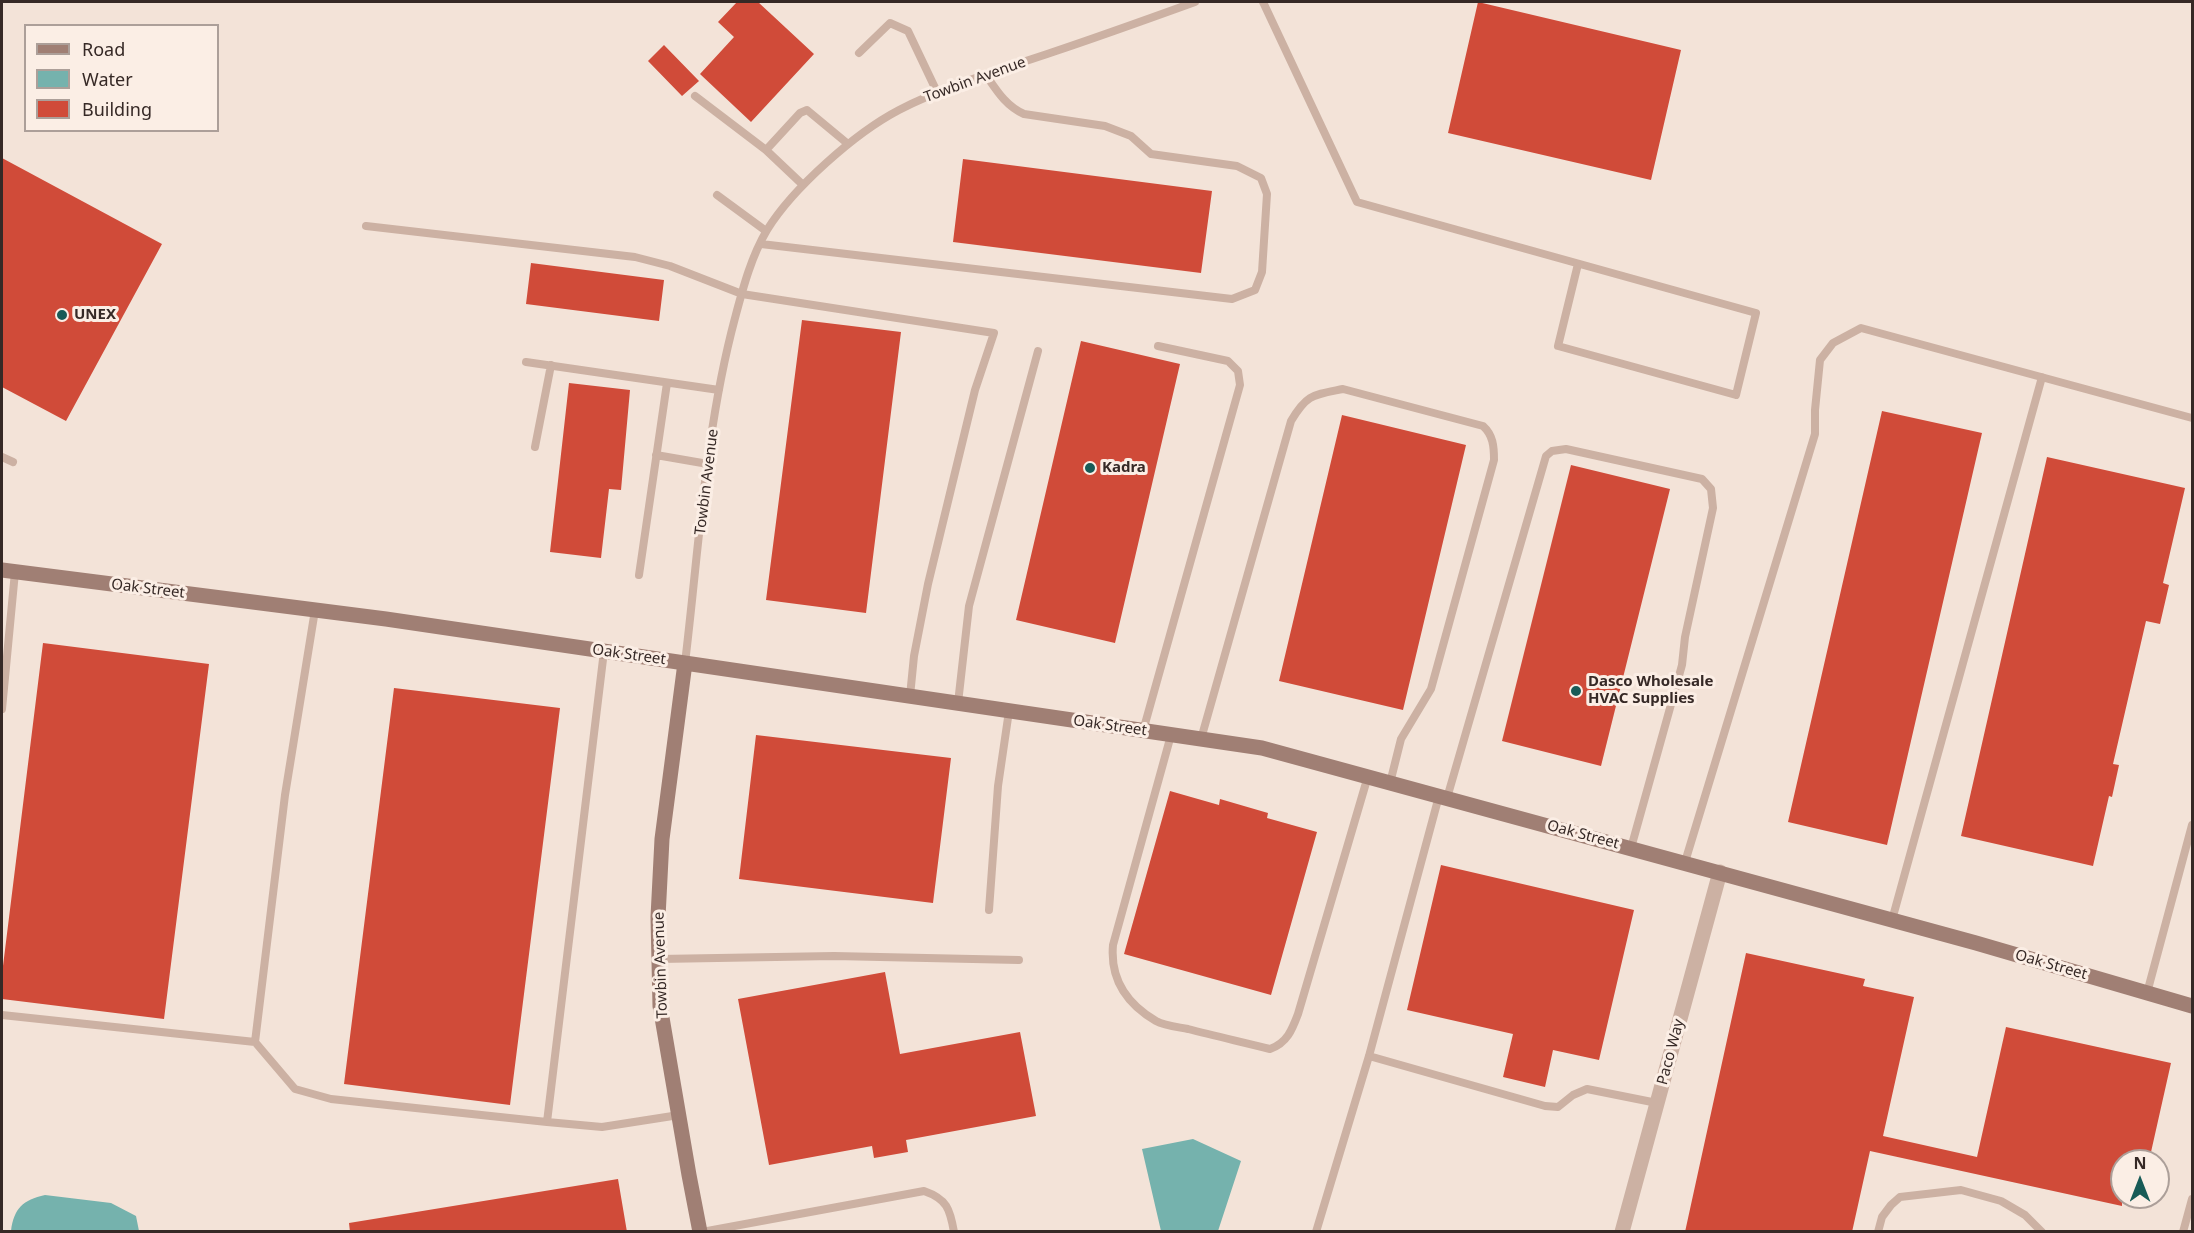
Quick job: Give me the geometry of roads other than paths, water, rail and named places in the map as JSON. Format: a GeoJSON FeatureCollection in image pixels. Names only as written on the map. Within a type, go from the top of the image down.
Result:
{"type":"FeatureCollection","features":[{"type":"Feature","properties":{"kind":"street","name":"Oak Street"},"geometry":{"type":"LineString","coordinates":[[8,571],[315,610],[1262,748],[1685,862],[2193,1006]]}},
{"type":"Feature","properties":{"kind":"street","name":"Towbin Avenue"},"geometry":{"type":"LineString","coordinates":[[685,663],[662,839],[658,917],[660,1006],[701,1232]]}},
{"type":"Feature","properties":{"kind":"street","name":"Paco Way"},"geometry":{"type":"LineString","coordinates":[[1622,1232],[1720,872]]}},
{"type":"Feature","properties":{"kind":"lane","name":"Towbin Avenue"},"geometry":{"type":"LineString","coordinates":[[685,663],[708,464],[723,365],[745,280],[766,231],[785,204],[848,144],[864,131],[896,112],[937,92],[1195,2]]}},
{"type":"Feature","properties":{"kind":"lane"},"geometry":{"type":"LineString","coordinates":[[1263,2],[1357,202],[1756,313],[1736,395],[1558,346],[1578,264]]}},
{"type":"Feature","properties":{"kind":"lane"},"geometry":{"type":"LineString","coordinates":[[859,53],[890,23],[908,31],[937,92]]}},
{"type":"Feature","properties":{"kind":"lane"},"geometry":{"type":"LineString","coordinates":[[761,244],[1232,299],[1255,291],[1262,272],[1267,194],[1261,178],[1238,166],[1151,154],[1131,136],[1105,126],[1024,114],[1006,103],[986,75]]}},
{"type":"Feature","properties":{"kind":"lane"},"geometry":{"type":"LineString","coordinates":[[695,96],[766,150],[803,185]]}},
{"type":"Feature","properties":{"kind":"lane"},"geometry":{"type":"LineString","coordinates":[[766,150],[800,112],[807,110],[848,144]]}},
{"type":"Feature","properties":{"kind":"lane"},"geometry":{"type":"LineString","coordinates":[[717,195],[766,231]]}},
{"type":"Feature","properties":{"kind":"lane"},"geometry":{"type":"LineString","coordinates":[[366,226],[635,257],[670,266],[742,294],[994,333],[975,390],[928,584],[914,656],[910,696]]}},
{"type":"Feature","properties":{"kind":"lane"},"geometry":{"type":"LineString","coordinates":[[1685,862],[1815,434],[1815,410],[1821,360],[1833,343],[1861,328],[2193,418]]}},
{"type":"Feature","properties":{"kind":"lane"},"geometry":{"type":"LineString","coordinates":[[1143,730],[1240,385],[1238,371],[1228,361],[1158,346]]}},
{"type":"Feature","properties":{"kind":"lane"},"geometry":{"type":"LineString","coordinates":[[958,703],[969,606],[1038,351]]}},
{"type":"Feature","properties":{"kind":"lane"},"geometry":{"type":"LineString","coordinates":[[526,362],[719,390]]}},
{"type":"Feature","properties":{"kind":"lane"},"geometry":{"type":"LineString","coordinates":[[535,447],[551,365]]}},
{"type":"Feature","properties":{"kind":"lane"},"geometry":{"type":"LineString","coordinates":[[1892,920],[2042,377]]}},
{"type":"Feature","properties":{"kind":"lane"},"geometry":{"type":"LineString","coordinates":[[639,575],[667,383]]}},
{"type":"Feature","properties":{"kind":"lane"},"geometry":{"type":"LineString","coordinates":[[1200,739],[1291,421],[1303,402],[1319,394],[1343,389],[1483,426],[1489,432],[1494,451],[1494,460],[1431,690],[1401,739],[1390,783]]}},
{"type":"Feature","properties":{"kind":"lane"},"geometry":{"type":"LineString","coordinates":[[1316,1232],[1443,797],[1546,456],[1551,451],[1566,449],[1702,479],[1711,489],[1713,508],[1685,637],[1682,665],[1631,848]]}},
{"type":"Feature","properties":{"kind":"lane"},"geometry":{"type":"LineString","coordinates":[[657,455],[708,464]]}},
{"type":"Feature","properties":{"kind":"lane"},"geometry":{"type":"LineString","coordinates":[[2,457],[13,462]]}},
{"type":"Feature","properties":{"kind":"lane"},"geometry":{"type":"LineString","coordinates":[[2,709],[8,571]]}},
{"type":"Feature","properties":{"kind":"lane"},"geometry":{"type":"LineString","coordinates":[[255,1042],[285,795],[315,610]]}},
{"type":"Feature","properties":{"kind":"lane"},"geometry":{"type":"LineString","coordinates":[[547,1122],[604,651]]}},
{"type":"Feature","properties":{"kind":"lane"},"geometry":{"type":"LineString","coordinates":[[989,910],[998,786],[1009,711]]}},
{"type":"Feature","properties":{"kind":"lane"},"geometry":{"type":"LineString","coordinates":[[1171,735],[1113,945],[1115,978],[1124,993],[1142,1011],[1158,1022],[1270,1049],[1280,1045],[1290,1035],[1298,1014],[1368,777]]}},
{"type":"Feature","properties":{"kind":"lane"},"geometry":{"type":"LineString","coordinates":[[2147,993],[2193,825]]}},
{"type":"Feature","properties":{"kind":"lane"},"geometry":{"type":"LineString","coordinates":[[659,959],[834,956],[1019,960]]}},
{"type":"Feature","properties":{"kind":"lane"},"geometry":{"type":"LineString","coordinates":[[2,1015],[255,1042],[296,1089],[331,1100],[602,1127],[679,1115]]}},
{"type":"Feature","properties":{"kind":"lane"},"geometry":{"type":"LineString","coordinates":[[1369,1056],[1545,1106],[1558,1107],[1573,1095],[1587,1089],[1657,1103]]}},
{"type":"Feature","properties":{"kind":"lane"},"geometry":{"type":"LineString","coordinates":[[1878,1232],[1882,1217],[1900,1197],[1961,1190],[2001,1201],[2025,1215],[2042,1232]]}},
{"type":"Feature","properties":{"kind":"lane"},"geometry":{"type":"LineString","coordinates":[[701,1232],[924,1191],[936,1195],[946,1205],[951,1215],[954,1232]]}},
{"type":"Feature","properties":{"kind":"lane"},"geometry":{"type":"LineString","coordinates":[[2183,1232],[2193,1199]]}},
{"type":"Feature","properties":{"kind":"water"},"geometry":{"type":"Polygon","coordinates":[[[1193,1139],[1241,1161],[1218,1231],[1161,1231],[1142,1149],[1193,1139]]]}},
{"type":"Feature","properties":{"kind":"water"},"geometry":{"type":"Polygon","coordinates":[[[45,1195],[111,1203],[136,1216],[139,1231],[11,1231],[14,1216],[21,1206],[45,1195]]]}},
{"type":"Feature","properties":{"kind":"place","name":"UNEX"},"geometry":{"type":"Point","coordinates":[62,315]}},
{"type":"Feature","properties":{"kind":"place","name":"Kadra"},"geometry":{"type":"Point","coordinates":[1090,468]}},
{"type":"Feature","properties":{"kind":"place","name":"Dasco Wholesale HVAC Supplies"},"geometry":{"type":"Point","coordinates":[1576,691]}}]}
